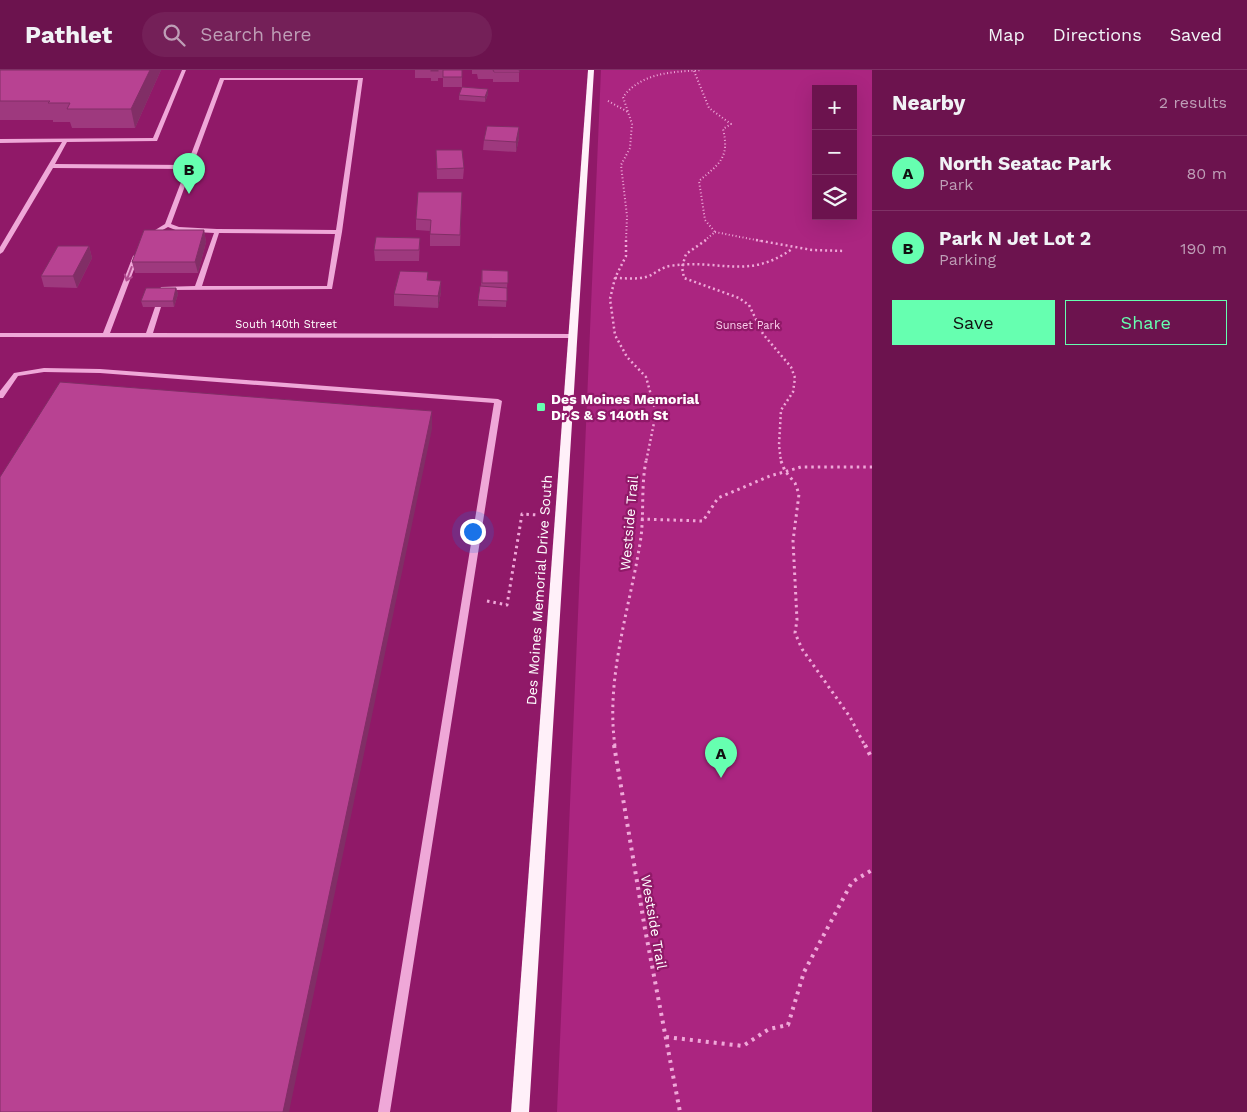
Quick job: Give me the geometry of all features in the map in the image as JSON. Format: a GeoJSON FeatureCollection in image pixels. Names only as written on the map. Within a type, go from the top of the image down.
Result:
{"type":"FeatureCollection","features":[{"type":"Feature","properties":{"kind":"main road","name":"Des Moines Memorial Drive South"},"geometry":{"type":"LineString","coordinates":[[520,1112],[591,70]]}},
{"type":"Feature","properties":{"kind":"street","name":"South 140th Street"},"geometry":{"type":"LineString","coordinates":[[0,335],[572,336]]}},
{"type":"Feature","properties":{"kind":"lane"},"geometry":{"type":"LineString","coordinates":[[0,141],[156,140],[184,70]]}},
{"type":"Feature","properties":{"kind":"lane"},"geometry":{"type":"LineString","coordinates":[[106,335],[142,244],[168,225],[222,79],[361,79],[330,288],[198,288],[162,291]]}},
{"type":"Feature","properties":{"kind":"lane"},"geometry":{"type":"LineString","coordinates":[[0,252],[65,140]]}},
{"type":"Feature","properties":{"kind":"lane"},"geometry":{"type":"LineString","coordinates":[[51,166],[189,167]]}},
{"type":"Feature","properties":{"kind":"lane"},"geometry":{"type":"LineString","coordinates":[[168,225],[178,230],[339,232]]}},
{"type":"Feature","properties":{"kind":"lane"},"geometry":{"type":"LineString","coordinates":[[198,288],[217,231]]}},
{"type":"Feature","properties":{"kind":"lane"},"geometry":{"type":"LineString","coordinates":[[149,334],[158,307]]}},
{"type":"Feature","properties":{"kind":"lane"},"geometry":{"type":"LineString","coordinates":[[0,396],[16,374],[44,370],[100,371],[498,401],[384,1112]]}},
{"type":"Feature","properties":{"kind":"path","name":"Westside Trail"},"geometry":{"type":"LineString","coordinates":[[680,1112],[614,743],[613,703],[620,645],[641,535],[644,470],[656,413],[646,377],[627,357],[615,335],[610,299],[615,278],[626,256],[627,216],[622,194],[621,166],[630,148],[632,124],[623,96],[629,87],[639,81],[665,74],[702,70]]}},
{"type":"Feature","properties":{"kind":"path"},"geometry":{"type":"LineString","coordinates":[[694,71],[709,108],[731,124],[723,130],[726,151],[724,160],[699,181],[706,220],[715,232],[792,248],[825,252],[844,251]]}},
{"type":"Feature","properties":{"kind":"path"},"geometry":{"type":"LineString","coordinates":[[715,232],[709,240],[693,246],[683,258],[681,266],[684,278],[739,298],[749,305],[763,334],[791,367],[795,378],[793,392],[782,410],[780,459],[785,471],[795,483],[799,494],[793,541],[797,620],[795,633],[802,649],[850,717],[872,759]]}},
{"type":"Feature","properties":{"kind":"path"},"geometry":{"type":"LineString","coordinates":[[615,278],[646,278],[669,266],[701,263],[744,269],[758,266],[785,255],[792,248]]}},
{"type":"Feature","properties":{"kind":"path"},"geometry":{"type":"LineString","coordinates":[[641,520],[703,521],[718,498],[785,471],[801,467],[872,467]]}},
{"type":"Feature","properties":{"kind":"path"},"geometry":{"type":"LineString","coordinates":[[466,598],[508,605],[522,514],[539,515]]}},
{"type":"Feature","properties":{"kind":"path"},"geometry":{"type":"LineString","coordinates":[[666,1037],[743,1046],[769,1029],[788,1025],[804,972],[852,882],[872,870]]}},
{"type":"Feature","properties":{"kind":"green space","name":"Sunset Park"},"geometry":{"type":"Polygon","coordinates":[[[601,70],[872,70],[872,1112],[557,1112],[601,70]]]}},
{"type":"Feature","properties":{"kind":"building"},"geometry":{"type":"Polygon","coordinates":[[[0,70],[150,70],[131,109],[67,109],[70,103],[0,101],[0,70]]]}},
{"type":"Feature","properties":{"kind":"building"},"geometry":{"type":"Polygon","coordinates":[[[443,70],[462,70],[462,77],[443,77],[443,70]]]}},
{"type":"Feature","properties":{"kind":"building"},"geometry":{"type":"Polygon","coordinates":[[[493,70],[519,70],[520,72],[494,72],[493,70]]]}},
{"type":"Feature","properties":{"kind":"building"},"geometry":{"type":"Polygon","coordinates":[[[462,87],[488,89],[485,97],[459,95],[462,87]]]}},
{"type":"Feature","properties":{"kind":"building"},"geometry":{"type":"Polygon","coordinates":[[[487,126],[519,127],[516,142],[484,140],[487,126]]]}},
{"type":"Feature","properties":{"kind":"building"},"geometry":{"type":"Polygon","coordinates":[[[436,150],[462,150],[464,168],[437,169],[436,150]]]}},
{"type":"Feature","properties":{"kind":"building"},"geometry":{"type":"Polygon","coordinates":[[[418,192],[462,192],[460,235],[430,234],[431,220],[416,219],[418,192]]]}},
{"type":"Feature","properties":{"kind":"building"},"geometry":{"type":"Polygon","coordinates":[[[144,230],[204,230],[195,262],[132,262],[144,230]]]}},
{"type":"Feature","properties":{"kind":"building"},"geometry":{"type":"Polygon","coordinates":[[[376,237],[420,238],[419,250],[374,250],[376,237]]]}},
{"type":"Feature","properties":{"kind":"building"},"geometry":{"type":"Polygon","coordinates":[[[58,246],[89,246],[73,276],[41,276],[58,246]]]}},
{"type":"Feature","properties":{"kind":"building"},"geometry":{"type":"Polygon","coordinates":[[[482,270],[508,271],[508,283],[482,283],[482,270]]]}},
{"type":"Feature","properties":{"kind":"building"},"geometry":{"type":"Polygon","coordinates":[[[400,271],[428,272],[427,280],[441,281],[438,296],[394,294],[400,271]]]}},
{"type":"Feature","properties":{"kind":"building"},"geometry":{"type":"Polygon","coordinates":[[[480,286],[507,288],[507,301],[478,300],[480,286]]]}},
{"type":"Feature","properties":{"kind":"building"},"geometry":{"type":"Polygon","coordinates":[[[146,288],[176,288],[173,301],[141,301],[146,288]]]}},
{"type":"Feature","properties":{"kind":"building"},"geometry":{"type":"Polygon","coordinates":[[[60,382],[432,411],[283,1112],[0,1112],[0,477],[60,382]]]}},
{"type":"Feature","properties":{"kind":"place","name":"Park N Jet Lot 2"},"geometry":{"type":"Point","coordinates":[189,194]}},
{"type":"Feature","properties":{"kind":"place","name":"Des Moines Memorial Dr S & S 140th St"},"geometry":{"type":"Point","coordinates":[541,407]}},
{"type":"Feature","properties":{"kind":"place","name":"North Seatac Park"},"geometry":{"type":"Point","coordinates":[721,778]}}]}
